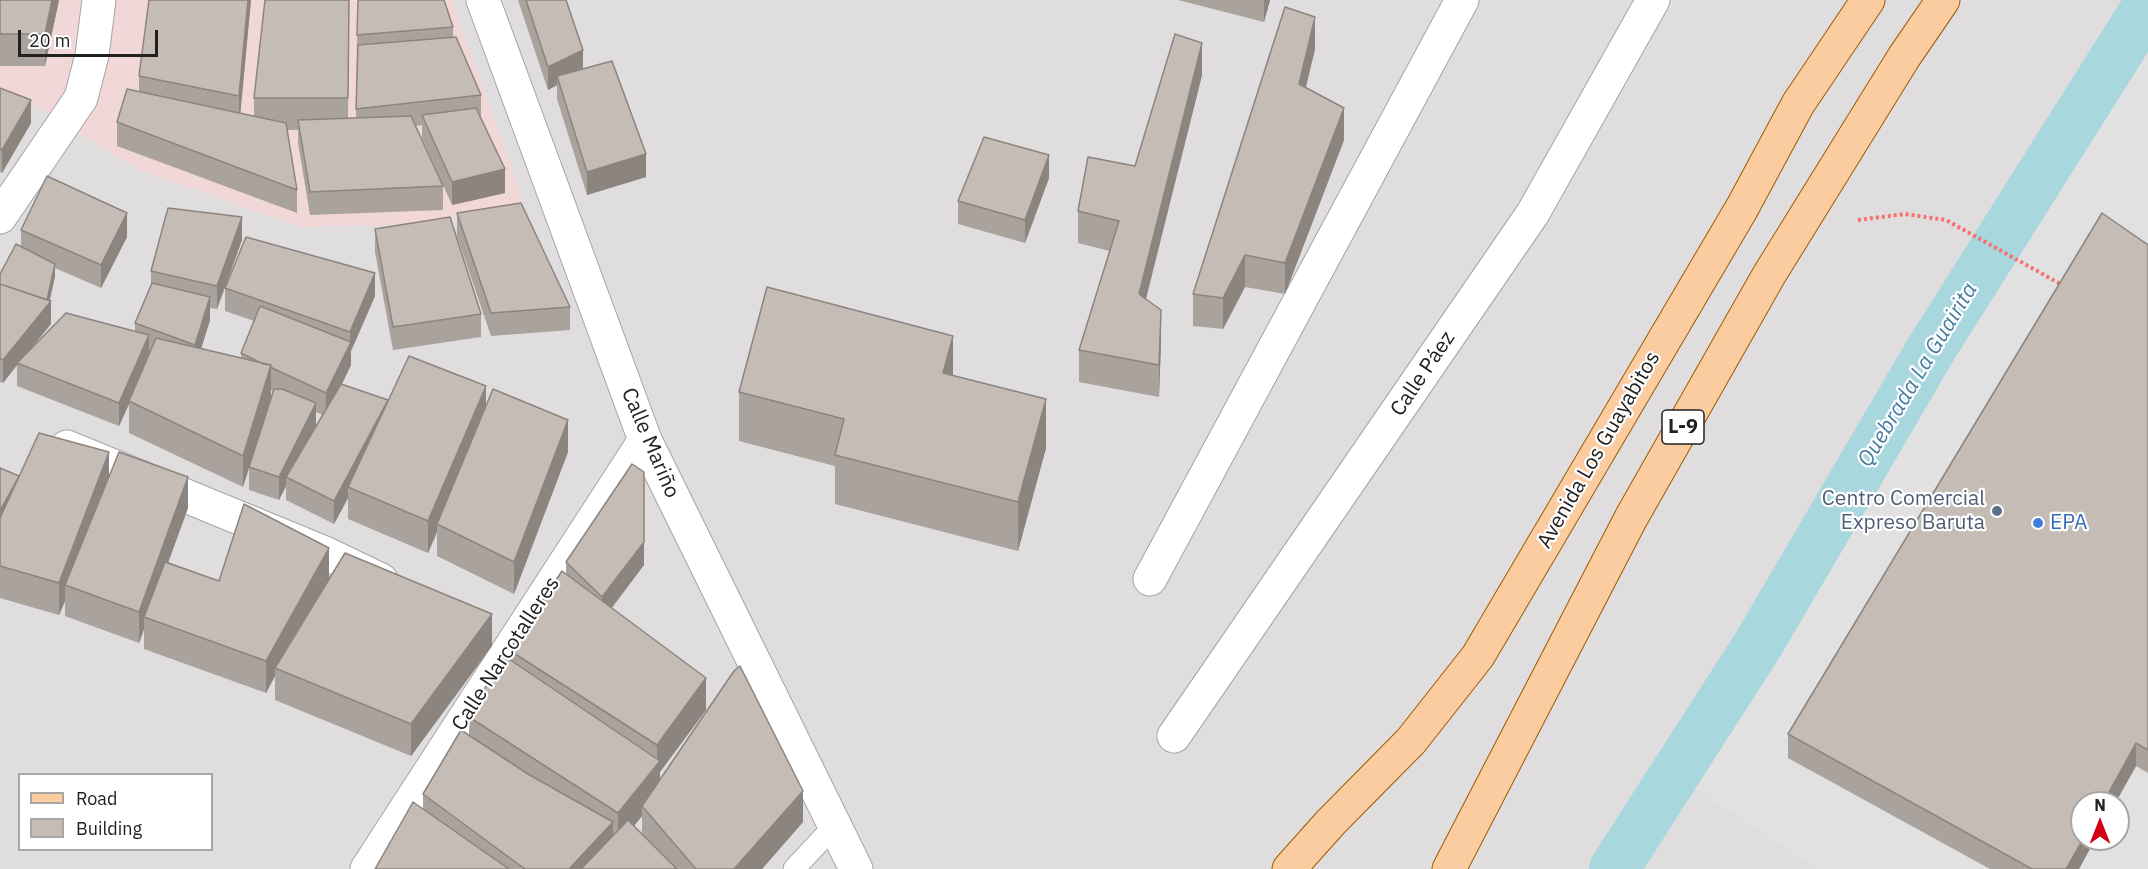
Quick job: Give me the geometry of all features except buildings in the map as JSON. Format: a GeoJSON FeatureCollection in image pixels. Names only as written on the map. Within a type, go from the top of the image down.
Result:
{"type":"FeatureCollection","features":[{"type":"Feature","properties":{"kind":"main road","name":"Avenida Los Guayabitos"},"geometry":{"type":"LineString","coordinates":[[1289,869],[1331,822],[1411,741],[1478,656],[1742,208],[1798,104],[1868,0]]}},
{"type":"Feature","properties":{"kind":"main road","name":"L-9"},"geometry":{"type":"LineString","coordinates":[[1449,869],[1631,518],[1769,275],[1904,57],[1943,0]]}},
{"type":"Feature","properties":{"kind":"main road","name":"L-9"},"geometry":{"type":"LineString","coordinates":[[1427,869],[1483,805]]}},
{"type":"Feature","properties":{"kind":"street"},"geometry":{"type":"LineString","coordinates":[[0,218],[81,98],[92,55],[99,0]]}},
{"type":"Feature","properties":{"kind":"street","name":"Calle Mariño"},"geometry":{"type":"LineString","coordinates":[[483,0],[645,440],[856,869]]}},
{"type":"Feature","properties":{"kind":"street"},"geometry":{"type":"LineString","coordinates":[[1149,579],[1461,0]]}},
{"type":"Feature","properties":{"kind":"street","name":"Calle Páez"},"geometry":{"type":"LineString","coordinates":[[1174,736],[1533,213],[1653,0]]}},
{"type":"Feature","properties":{"kind":"street"},"geometry":{"type":"LineString","coordinates":[[48,440],[327,554],[410,594]]}},
{"type":"Feature","properties":{"kind":"street","name":"Calle Narcotalleres"},"geometry":{"type":"LineString","coordinates":[[367,869],[645,440]]}},
{"type":"Feature","properties":{"kind":"street"},"geometry":{"type":"LineString","coordinates":[[482,629],[512,644]]}},
{"type":"Feature","properties":{"kind":"lane"},"geometry":{"type":"LineString","coordinates":[[794,869],[834,826]]}},
{"type":"Feature","properties":{"kind":"path"},"geometry":{"type":"LineString","coordinates":[[1858,220],[1905,214],[1946,220],[2070,289]]}},
{"type":"Feature","properties":{"kind":"shaded area"},"geometry":{"type":"Polygon","coordinates":[[[0,0],[452,0],[524,202],[427,224],[301,227],[141,171],[31,103],[0,102],[0,0]]]}},
{"type":"Feature","properties":{"kind":"shaded area"},"geometry":{"type":"Polygon","coordinates":[[[452,0],[2148,0],[2148,869],[0,869],[0,102],[31,103],[141,171],[524,202],[452,0]]]}},
{"type":"Feature","properties":{"kind":"shaded area","name":"Centro Comercial Expreso Baruta"},"geometry":{"type":"Polygon","coordinates":[[[2148,22],[2148,869],[1819,869],[1688,785],[2004,236],[2148,22]]]}},
{"type":"Feature","properties":{"kind":"waterway","name":"Quebrada La Guairita"},"geometry":{"type":"LineString","coordinates":[[1614,869],[1759,643],[1930,351],[2148,5]]}},
{"type":"Feature","properties":{"kind":"place","name":"Centro Comercial Expreso Baruta"},"geometry":{"type":"Point","coordinates":[1997,511]}},
{"type":"Feature","properties":{"kind":"place","name":"EPA"},"geometry":{"type":"Point","coordinates":[2038,523]}}]}
